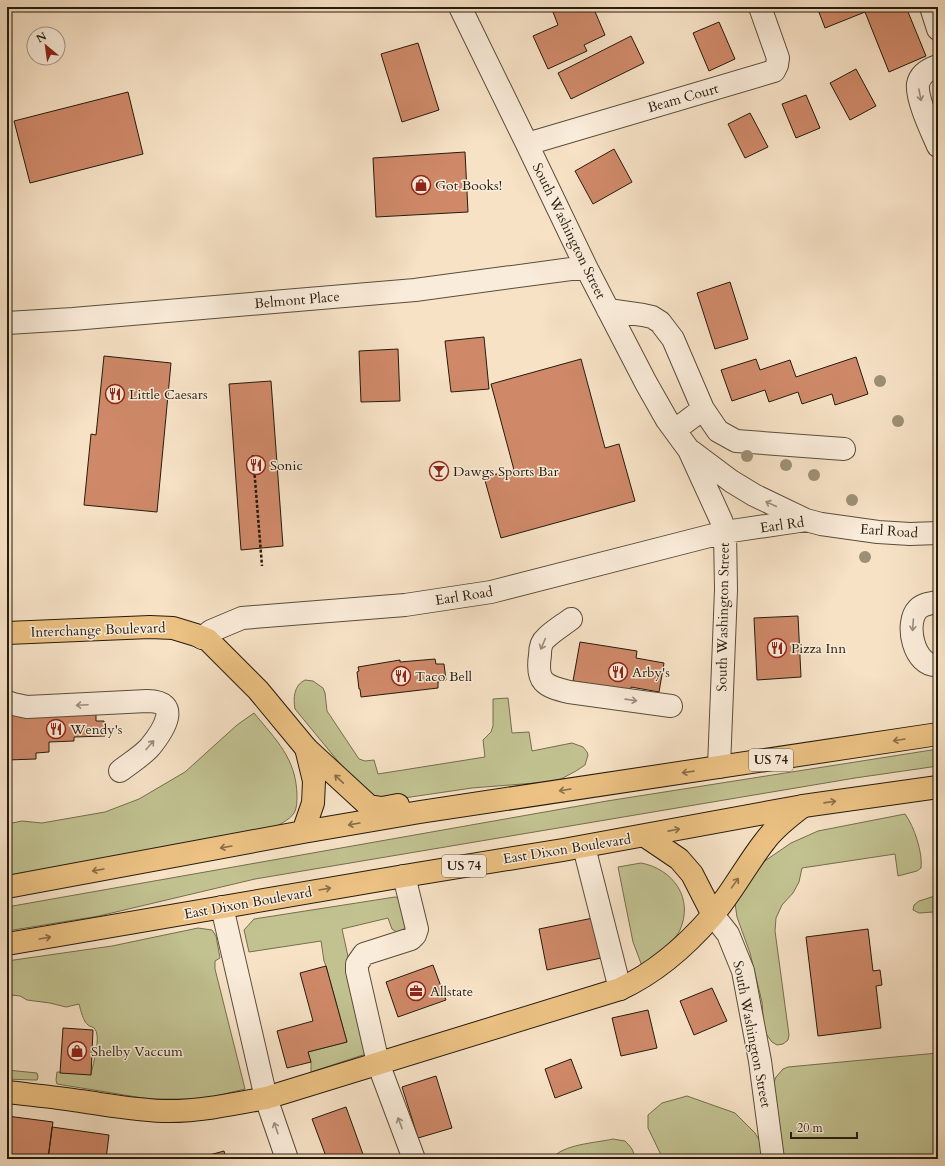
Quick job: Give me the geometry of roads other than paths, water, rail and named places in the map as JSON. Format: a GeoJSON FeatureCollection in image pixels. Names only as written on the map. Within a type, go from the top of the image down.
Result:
{"type":"FeatureCollection","features":[{"type":"Feature","properties":{"kind":"main road","name":"Interchange Boulevard"},"geometry":{"type":"LineString","coordinates":[[7,633],[150,627],[173,628],[208,640],[258,690],[306,748],[369,806],[382,808],[407,804],[414,806],[420,812]]}},
{"type":"Feature","properties":{"kind":"main road","name":"US 74"},"geometry":{"type":"LineString","coordinates":[[7,887],[303,832],[420,812],[938,734]]}},
{"type":"Feature","properties":{"kind":"main road"},"geometry":{"type":"LineString","coordinates":[[303,832],[312,803],[314,781],[306,748]]}},
{"type":"Feature","properties":{"kind":"main road","name":"East Dixon Boulevard"},"geometry":{"type":"LineString","coordinates":[[7,944],[404,876],[584,847],[803,806],[938,787]]}},
{"type":"Feature","properties":{"kind":"main road"},"geometry":{"type":"LineString","coordinates":[[7,1092],[53,1097],[124,1108],[167,1111],[189,1110],[236,1104],[266,1098],[620,989],[654,971],[673,956],[712,915],[765,840],[781,824],[803,806]]}},
{"type":"Feature","properties":{"kind":"main road"},"geometry":{"type":"LineString","coordinates":[[645,836],[679,859],[692,874],[712,915]]}},
{"type":"Feature","properties":{"kind":"street","name":"South Washington Street"},"geometry":{"type":"LineString","coordinates":[[460,7],[586,268],[646,383],[689,450],[716,507],[725,532],[726,590],[719,767]]}},
{"type":"Feature","properties":{"kind":"street","name":"Beam Court"},"geometry":{"type":"LineString","coordinates":[[527,144],[774,71],[778,58],[760,7]]}},
{"type":"Feature","properties":{"kind":"street"},"geometry":{"type":"LineString","coordinates":[[931,7],[938,28]]}},
{"type":"Feature","properties":{"kind":"street"},"geometry":{"type":"LineString","coordinates":[[938,66],[926,71],[918,84],[919,94],[927,120],[938,146]]}},
{"type":"Feature","properties":{"kind":"street","name":"Belmont Place"},"geometry":{"type":"LineString","coordinates":[[7,323],[73,319],[415,290],[586,268]]}},
{"type":"Feature","properties":{"kind":"street"},"geometry":{"type":"LineString","coordinates":[[608,310],[652,317],[660,322],[673,339],[703,409],[718,431],[736,441],[844,449]]}},
{"type":"Feature","properties":{"kind":"street"},"geometry":{"type":"LineString","coordinates":[[675,430],[703,409]]}},
{"type":"Feature","properties":{"kind":"street","name":"South Washington Street"},"geometry":{"type":"LineString","coordinates":[[689,450],[731,481],[754,495],[806,520]]}},
{"type":"Feature","properties":{"kind":"street","name":"Earl Rd"},"geometry":{"type":"LineString","coordinates":[[725,532],[806,520],[821,524],[840,526]]}},
{"type":"Feature","properties":{"kind":"street","name":"Earl Road"},"geometry":{"type":"LineString","coordinates":[[840,526],[878,532],[910,534],[938,533]]}},
{"type":"Feature","properties":{"kind":"street","name":"Earl Road"},"geometry":{"type":"LineString","coordinates":[[202,638],[211,631],[242,618],[404,605],[491,592],[725,532]]}},
{"type":"Feature","properties":{"kind":"street"},"geometry":{"type":"LineString","coordinates":[[938,602],[924,605],[919,608],[914,614],[912,626],[912,640],[918,654],[922,660],[928,664],[938,665]]}},
{"type":"Feature","properties":{"kind":"street"},"geometry":{"type":"LineString","coordinates":[[571,619],[545,638],[542,643],[538,668],[540,677],[545,683],[569,692],[672,706]]}},
{"type":"Feature","properties":{"kind":"street"},"geometry":{"type":"LineString","coordinates":[[7,702],[27,707],[147,701],[155,701],[165,705],[168,715],[165,725],[149,748],[120,770]]}},
{"type":"Feature","properties":{"kind":"street"},"geometry":{"type":"LineString","coordinates":[[584,847],[620,989]]}},
{"type":"Feature","properties":{"kind":"street"},"geometry":{"type":"LineString","coordinates":[[404,876],[417,929],[415,936],[412,939],[364,954],[357,964],[357,971],[378,1063],[414,1159]]}},
{"type":"Feature","properties":{"kind":"street"},"geometry":{"type":"LineString","coordinates":[[222,907],[266,1098],[286,1159]]}},
{"type":"Feature","properties":{"kind":"street","name":"South Washington Street"},"geometry":{"type":"LineString","coordinates":[[712,915],[728,934],[743,971],[760,1061],[773,1159]]}},
{"type":"Feature","properties":{"kind":"place","name":"Got Books!"},"geometry":{"type":"Point","coordinates":[421,185]}},
{"type":"Feature","properties":{"kind":"place","name":"Little Caesars"},"geometry":{"type":"Point","coordinates":[115,394]}},
{"type":"Feature","properties":{"kind":"place","name":"Sonic"},"geometry":{"type":"Point","coordinates":[256,465]}},
{"type":"Feature","properties":{"kind":"place","name":"Dawgs Sports Bar"},"geometry":{"type":"Point","coordinates":[439,471]}},
{"type":"Feature","properties":{"kind":"place","name":"Pizza Inn"},"geometry":{"type":"Point","coordinates":[777,648]}},
{"type":"Feature","properties":{"kind":"place","name":"Arby's"},"geometry":{"type":"Point","coordinates":[618,672]}},
{"type":"Feature","properties":{"kind":"place","name":"Taco Bell"},"geometry":{"type":"Point","coordinates":[401,676]}},
{"type":"Feature","properties":{"kind":"place","name":"Wendy's"},"geometry":{"type":"Point","coordinates":[56,729]}},
{"type":"Feature","properties":{"kind":"place","name":"Allstate"},"geometry":{"type":"Point","coordinates":[416,991]}},
{"type":"Feature","properties":{"kind":"place","name":"Shelby Vaccum"},"geometry":{"type":"Point","coordinates":[77,1051]}}]}
